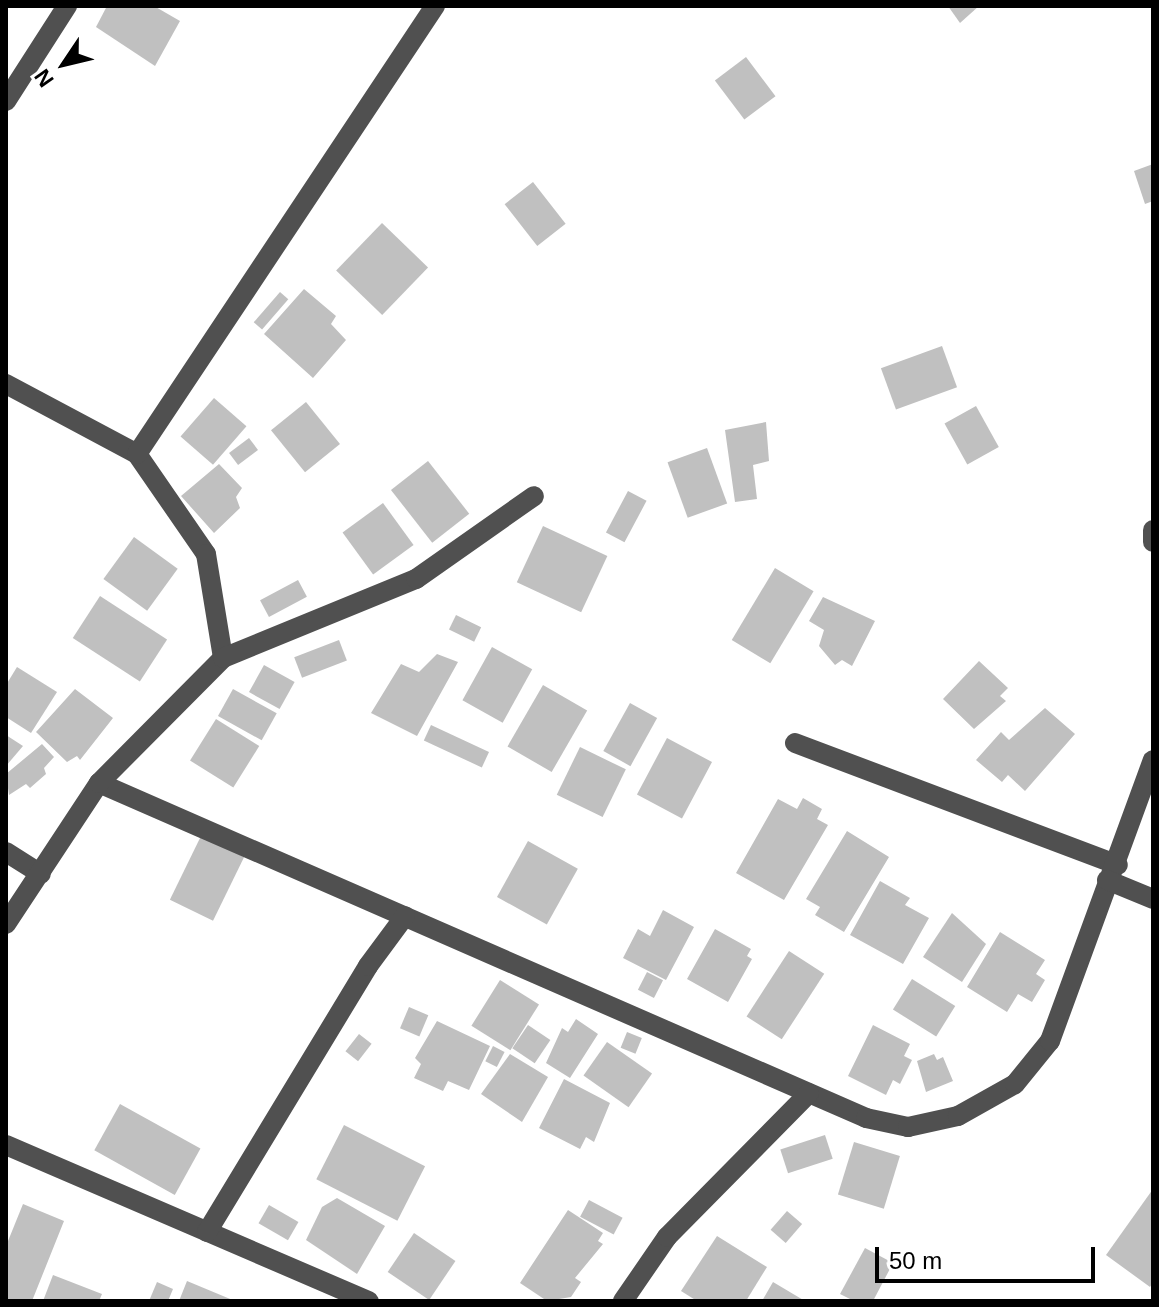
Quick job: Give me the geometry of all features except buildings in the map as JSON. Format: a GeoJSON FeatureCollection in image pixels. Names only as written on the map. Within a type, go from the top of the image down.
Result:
{"type":"FeatureCollection","features":[{"type":"Feature","properties":{"kind":"street"},"geometry":{"type":"LineString","coordinates":[[6,101],[67,6]]}},
{"type":"Feature","properties":{"kind":"street"},"geometry":{"type":"LineString","coordinates":[[137,454],[435,6]]}},
{"type":"Feature","properties":{"kind":"street"},"geometry":{"type":"LineString","coordinates":[[6,384],[137,454],[206,554],[223,658]]}},
{"type":"Feature","properties":{"kind":"street"},"geometry":{"type":"LineString","coordinates":[[6,924],[99,783],[223,658],[416,579],[534,496]]}},
{"type":"Feature","properties":{"kind":"street"},"geometry":{"type":"LineString","coordinates":[[1153,530],[1153,542]]}},
{"type":"Feature","properties":{"kind":"street"},"geometry":{"type":"LineString","coordinates":[[795,743],[1113,872],[1153,899]]}},
{"type":"Feature","properties":{"kind":"street"},"geometry":{"type":"LineString","coordinates":[[99,783],[866,1118],[908,1127],[958,1116],[1015,1084],[1050,1041],[1153,760]]}},
{"type":"Feature","properties":{"kind":"street"},"geometry":{"type":"LineString","coordinates":[[6,852],[41,874]]}},
{"type":"Feature","properties":{"kind":"street"},"geometry":{"type":"LineString","coordinates":[[207,1232],[368,966],[405,916]]}},
{"type":"Feature","properties":{"kind":"street"},"geometry":{"type":"LineString","coordinates":[[623,1301],[667,1237],[809,1093]]}},
{"type":"Feature","properties":{"kind":"street"},"geometry":{"type":"LineString","coordinates":[[6,1145],[369,1301]]}}]}
